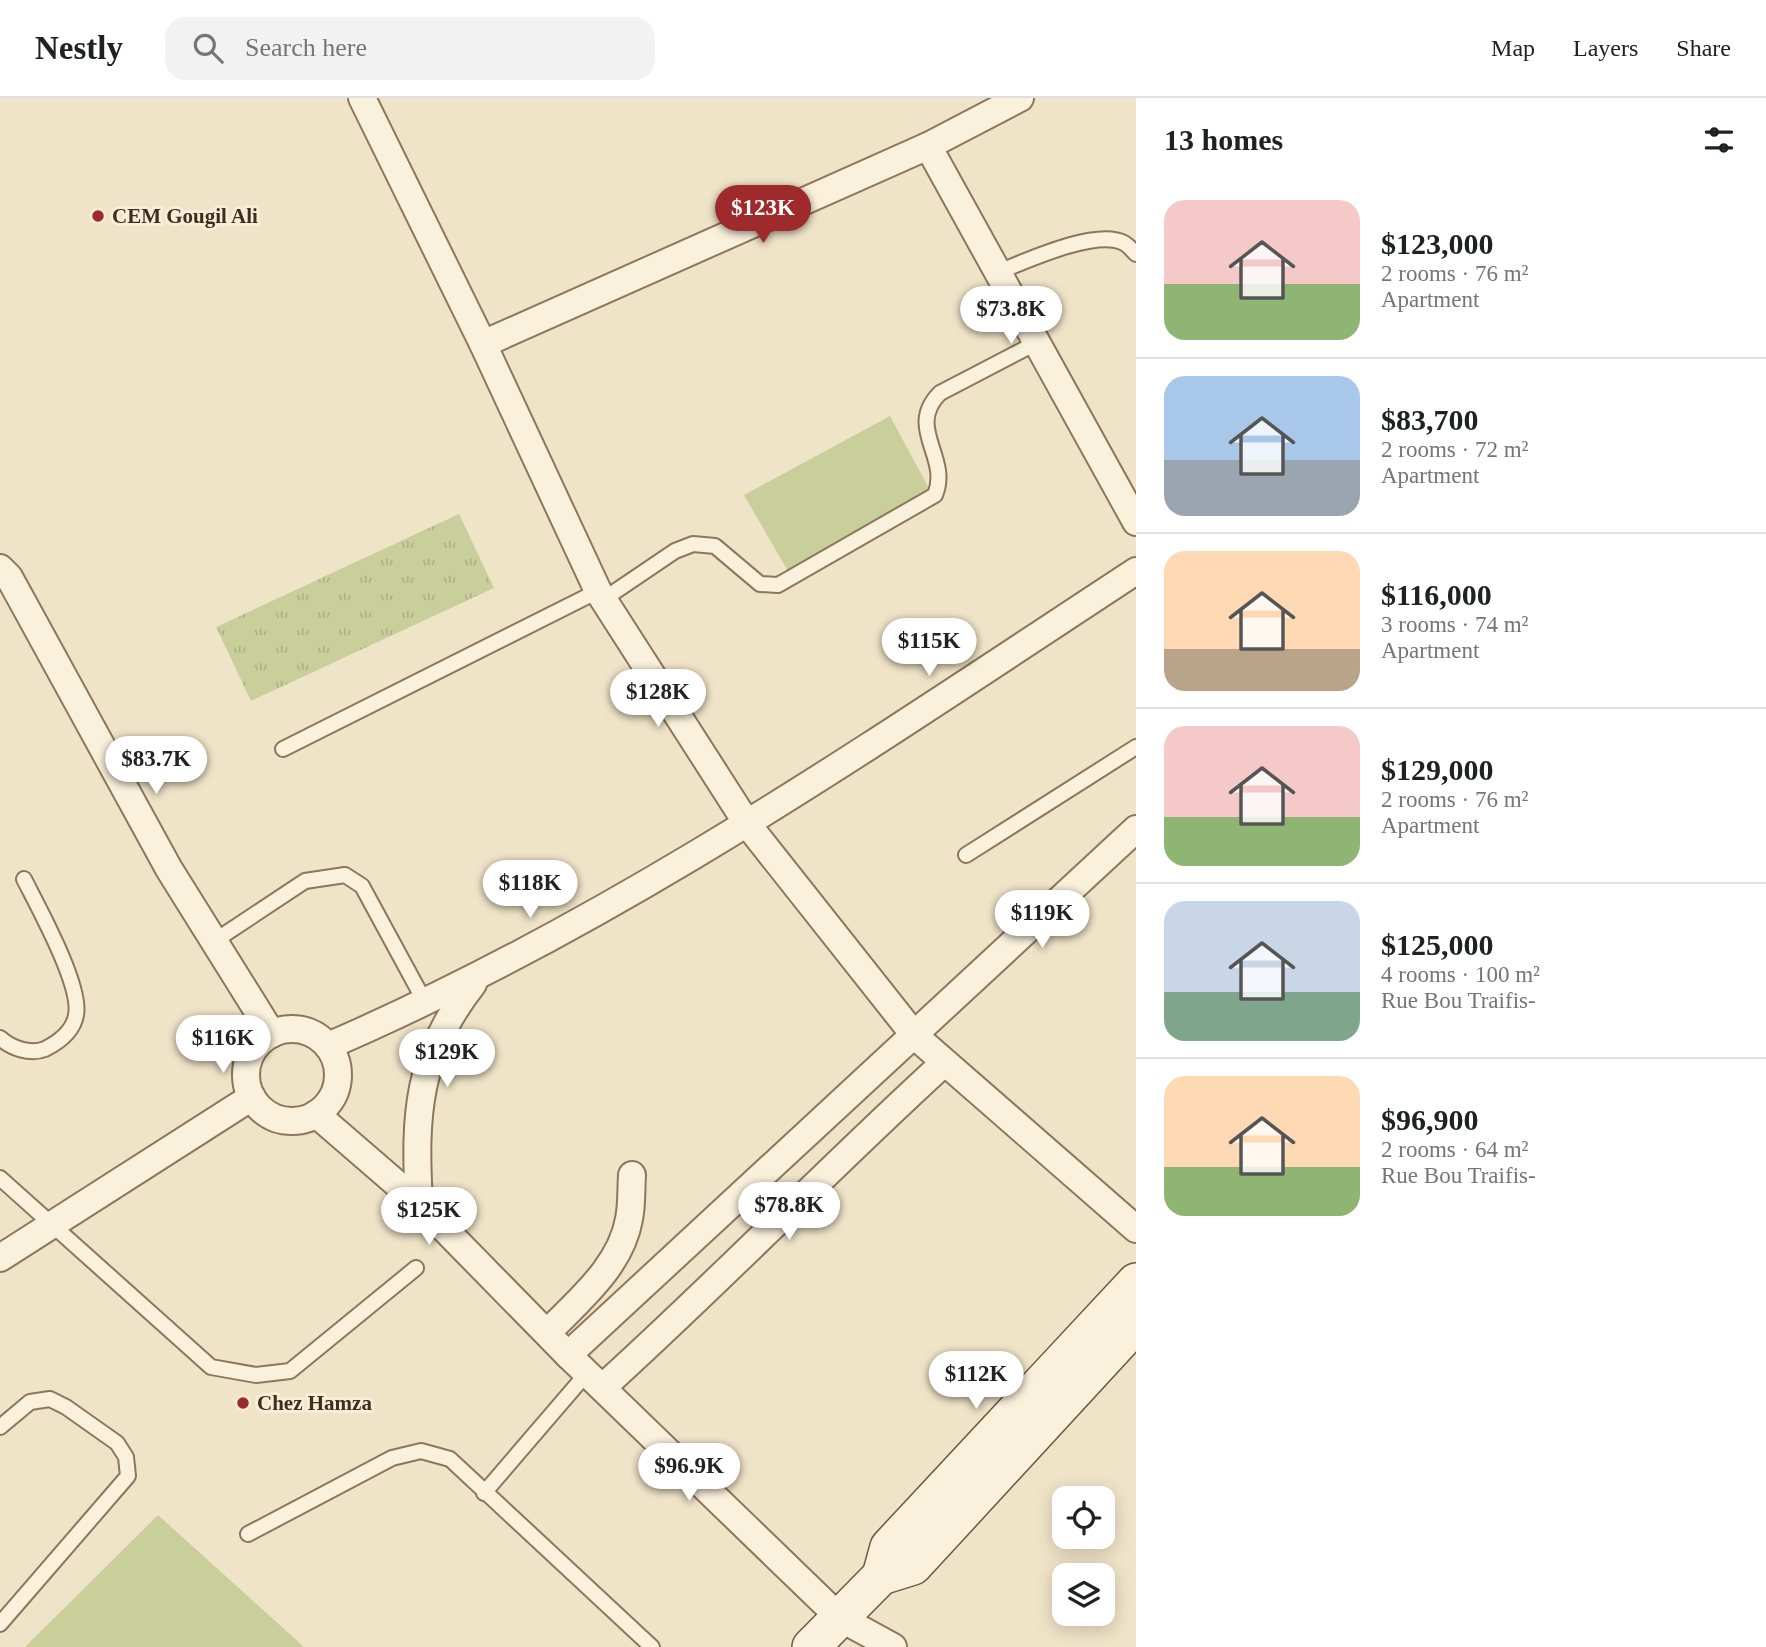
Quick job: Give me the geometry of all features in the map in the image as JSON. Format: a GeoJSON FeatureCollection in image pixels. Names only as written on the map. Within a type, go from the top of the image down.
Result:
{"type":"FeatureCollection","features":[{"type":"Feature","properties":{"kind":"street"},"geometry":{"type":"LineString","coordinates":[[362,98],[483,344],[601,595],[748,825],[915,1035],[1136,1229]]}},
{"type":"Feature","properties":{"kind":"street"},"geometry":{"type":"LineString","coordinates":[[483,344],[928,146],[1020,98]]}},
{"type":"Feature","properties":{"kind":"street"},"geometry":{"type":"LineString","coordinates":[[928,146],[1136,522]]}},
{"type":"Feature","properties":{"kind":"street"},"geometry":{"type":"LineString","coordinates":[[328,1046],[426,1004],[748,825],[1136,571]]}},
{"type":"Feature","properties":{"kind":"street"},"geometry":{"type":"LineString","coordinates":[[3,577],[169,869],[272,1034]]}},
{"type":"Feature","properties":{"kind":"street"},"geometry":{"type":"LineString","coordinates":[[568,1355],[1136,829]]}},
{"type":"Feature","properties":{"kind":"street"},"geometry":{"type":"LineString","coordinates":[[419,1203],[415,1144],[433,1047],[452,1011],[480,975]]}},
{"type":"Feature","properties":{"kind":"street"},"geometry":{"type":"LineString","coordinates":[[286,1029],[302,1030],[328,1046],[338,1075],[328,1104],[316,1114],[302,1119],[273,1116],[252,1097],[246,1068],[259,1042],[286,1029]]}},
{"type":"Feature","properties":{"kind":"street"},"geometry":{"type":"LineString","coordinates":[[595,1380],[664,1331],[845,1154],[944,1063]]}},
{"type":"Feature","properties":{"kind":"street"},"geometry":{"type":"LineString","coordinates":[[0,1258],[252,1097]]}},
{"type":"Feature","properties":{"kind":"street"},"geometry":{"type":"LineString","coordinates":[[316,1114],[419,1203],[595,1380],[828,1635],[893,1647]]}},
{"type":"Feature","properties":{"kind":"street"},"geometry":{"type":"LineString","coordinates":[[547,1333],[596,1283],[618,1249],[629,1220],[632,1175]]}},
{"type":"Feature","properties":{"kind":"street"},"geometry":{"type":"LineString","coordinates":[[828,1635],[881,1576],[889,1547],[1136,1282]]}},
{"type":"Feature","properties":{"kind":"street"},"geometry":{"type":"LineString","coordinates":[[881,1576],[914,1566],[1136,1324]]}},
{"type":"Feature","properties":{"kind":"lane"},"geometry":{"type":"LineString","coordinates":[[996,273],[1066,245],[1123,242],[1136,254]]}},
{"type":"Feature","properties":{"kind":"lane"},"geometry":{"type":"LineString","coordinates":[[283,749],[601,595],[676,551],[693,544],[715,546],[760,584],[778,585],[935,495],[940,482],[939,468],[925,424],[928,405],[940,393],[1036,343]]}},
{"type":"Feature","properties":{"kind":"lane"},"geometry":{"type":"LineString","coordinates":[[966,855],[1136,747]]}},
{"type":"Feature","properties":{"kind":"lane"},"geometry":{"type":"LineString","coordinates":[[213,942],[305,881],[345,875],[362,886],[426,1004]]}},
{"type":"Feature","properties":{"kind":"lane"},"geometry":{"type":"LineString","coordinates":[[0,1038],[10,1048],[38,1051],[62,1041],[77,1014],[70,979],[24,879]]}},
{"type":"Feature","properties":{"kind":"lane"},"geometry":{"type":"LineString","coordinates":[[0,1178],[211,1367],[256,1375],[290,1371],[416,1268]]}},
{"type":"Feature","properties":{"kind":"lane"},"geometry":{"type":"LineString","coordinates":[[484,1493],[595,1380]]}},
{"type":"Feature","properties":{"kind":"lane"},"geometry":{"type":"LineString","coordinates":[[0,1427],[30,1402],[50,1399],[117,1443],[126,1457],[128,1476],[0,1624]]}},
{"type":"Feature","properties":{"kind":"lane"},"geometry":{"type":"LineString","coordinates":[[248,1534],[392,1458],[421,1451],[450,1459],[652,1647]]}},
{"type":"Feature","properties":{"kind":"green space"},"geometry":{"type":"Polygon","coordinates":[[[890,416],[931,492],[792,578],[744,495],[890,416]]]}},
{"type":"Feature","properties":{"kind":"green space"},"geometry":{"type":"Polygon","coordinates":[[[459,514],[494,588],[251,701],[216,627],[459,514]]]}},
{"type":"Feature","properties":{"kind":"green space"},"geometry":{"type":"Polygon","coordinates":[[[158,1515],[304,1647],[25,1647],[158,1515]]]}},
{"type":"Feature","properties":{"kind":"place","name":"CEM Gougil Ali"},"geometry":{"type":"Point","coordinates":[98,216]}},
{"type":"Feature","properties":{"kind":"place","name":"Chez Hamza"},"geometry":{"type":"Point","coordinates":[243,1403]}}]}
